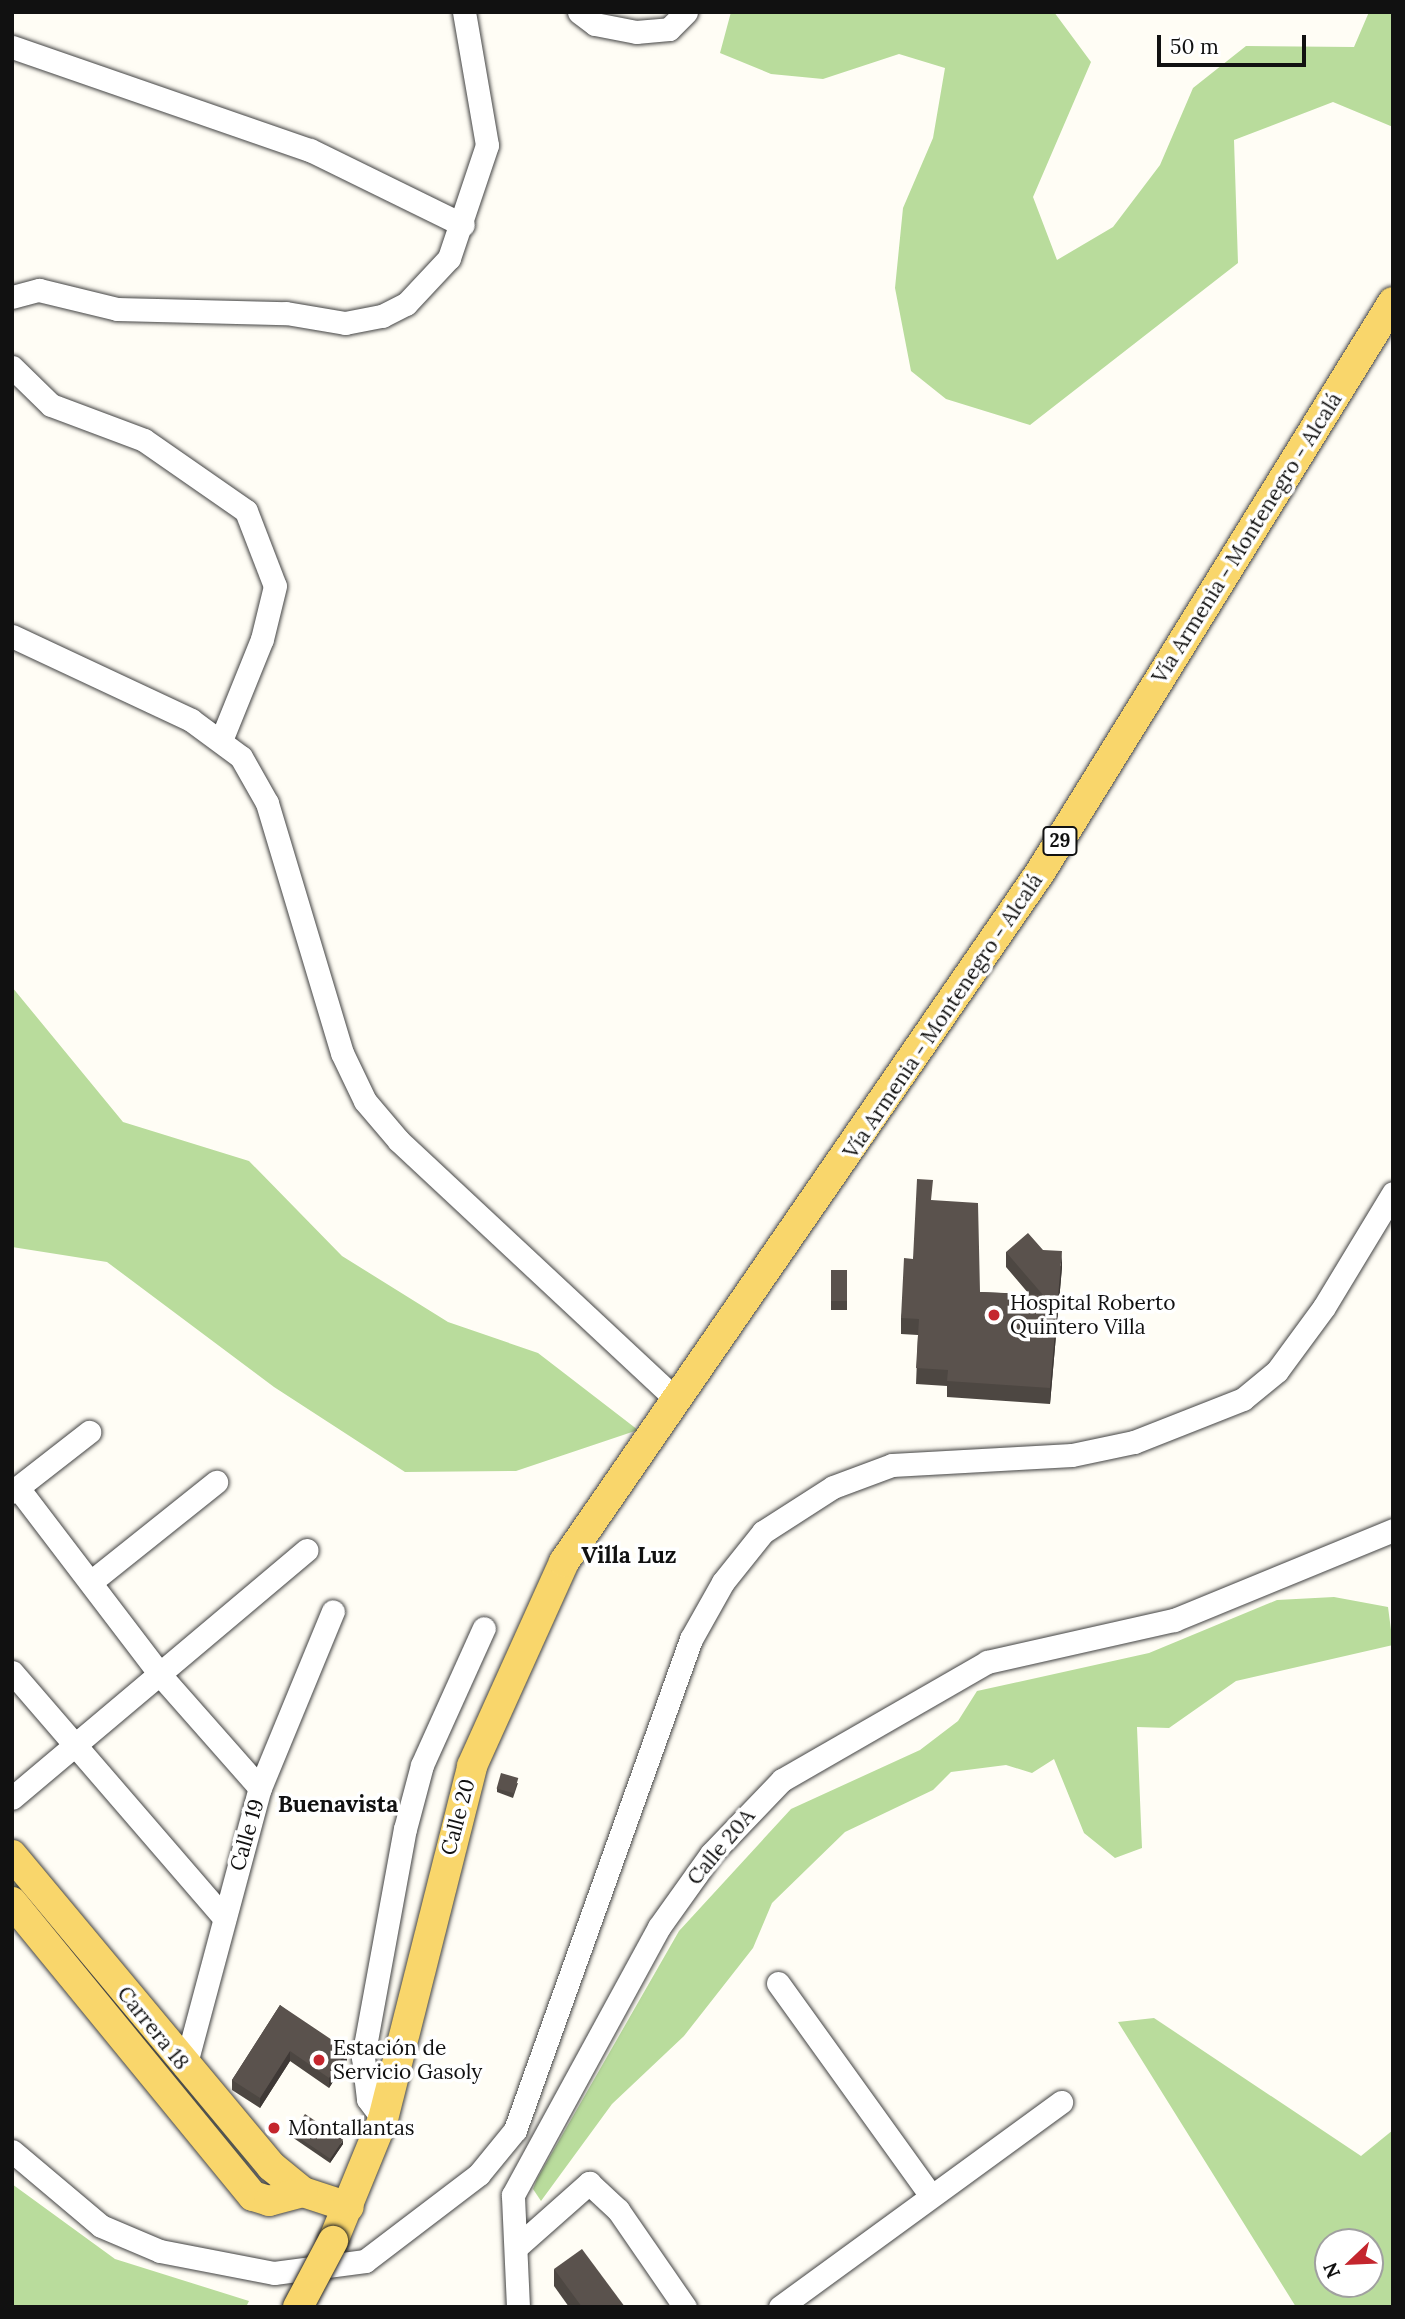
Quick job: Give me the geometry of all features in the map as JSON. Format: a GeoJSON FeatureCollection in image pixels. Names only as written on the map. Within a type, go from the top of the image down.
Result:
{"type":"FeatureCollection","features":[{"type":"Feature","properties":{"kind":"main road","name":"Vía Armenia - Montenegro - Alcalá"},"geometry":{"type":"LineString","coordinates":[[704,1366],[1041,871],[1393,302]]}},
{"type":"Feature","properties":{"kind":"main road","name":"Calle 20"},"geometry":{"type":"LineString","coordinates":[[298,2307],[349,2207],[383,2119],[472,1766],[499,1694],[564,1562],[676,1399],[704,1366]]}},
{"type":"Feature","properties":{"kind":"main road","name":"Carrera 18"},"geometry":{"type":"LineString","coordinates":[[12,1855],[185,2067],[271,2166],[303,2192],[349,2207]]}},
{"type":"Feature","properties":{"kind":"main road","name":"Carrera 18"},"geometry":{"type":"LineString","coordinates":[[12,1902],[253,2196],[268,2201],[303,2192]]}},
{"type":"Feature","properties":{"kind":"street"},"geometry":{"type":"LineString","coordinates":[[12,297],[39,290],[117,309],[286,313],[345,323],[382,316],[428,286],[463,225],[487,145],[464,12]]}},
{"type":"Feature","properties":{"kind":"street"},"geometry":{"type":"LineString","coordinates":[[579,12],[595,24],[636,32],[669,29],[686,12]]}},
{"type":"Feature","properties":{"kind":"street"},"geometry":{"type":"LineString","coordinates":[[12,47],[310,150],[463,225]]}},
{"type":"Feature","properties":{"kind":"street"},"geometry":{"type":"LineString","coordinates":[[12,367],[51,405],[145,440],[246,511],[275,586],[262,639],[222,738]]}},
{"type":"Feature","properties":{"kind":"street"},"geometry":{"type":"LineString","coordinates":[[12,636],[222,738],[267,803],[342,1053],[365,1101],[399,1141],[676,1399]]}},
{"type":"Feature","properties":{"kind":"street"},"geometry":{"type":"LineString","coordinates":[[518,2307],[519,2245],[513,2195],[515,2130],[691,1639],[723,1582],[763,1532],[833,1487],[880,1468],[1072,1455],[1134,1443],[1243,1399],[1277,1371],[1324,1307],[1393,1193]]}},
{"type":"Feature","properties":{"kind":"street"},"geometry":{"type":"LineString","coordinates":[[89,1432],[15,1490],[92,1581],[162,1678],[260,1788]]}},
{"type":"Feature","properties":{"kind":"street"},"geometry":{"type":"LineString","coordinates":[[92,1581],[216,1482]]}},
{"type":"Feature","properties":{"kind":"street","name":"Calle 20A"},"geometry":{"type":"LineString","coordinates":[[513,2195],[659,1927],[711,1854],[782,1780],[988,1662],[1174,1620],[1393,1531]]}},
{"type":"Feature","properties":{"kind":"street"},"geometry":{"type":"LineString","coordinates":[[12,1798],[162,1678],[306,1550]]}},
{"type":"Feature","properties":{"kind":"street","name":"Calle 19"},"geometry":{"type":"LineString","coordinates":[[185,2067],[260,1788],[333,1611]]}},
{"type":"Feature","properties":{"kind":"street"},"geometry":{"type":"LineString","coordinates":[[383,2119],[368,2099],[363,2057],[405,1829],[422,1765],[484,1628]]}},
{"type":"Feature","properties":{"kind":"street"},"geometry":{"type":"LineString","coordinates":[[12,1672],[224,1918]]}},
{"type":"Feature","properties":{"kind":"street"},"geometry":{"type":"LineString","coordinates":[[778,1983],[929,2193]]}},
{"type":"Feature","properties":{"kind":"street"},"geometry":{"type":"LineString","coordinates":[[780,2307],[929,2193],[1061,2102]]}},
{"type":"Feature","properties":{"kind":"street"},"geometry":{"type":"LineString","coordinates":[[12,2151],[101,2226],[160,2251],[274,2273],[365,2261],[479,2174],[515,2130]]}},
{"type":"Feature","properties":{"kind":"street"},"geometry":{"type":"LineString","coordinates":[[519,2245],[589,2183],[618,2210],[685,2307]]}},
{"type":"Feature","properties":{"kind":"green space"},"geometry":{"type":"Polygon","coordinates":[[[731,12],[1054,12],[1091,62],[1033,197],[1057,260],[1113,227],[1160,165],[1193,88],[1246,46],[1354,47],[1369,12],[1393,12],[1393,127],[1333,102],[1234,140],[1238,263],[1030,425],[946,399],[911,371],[895,288],[903,208],[933,138],[945,68],[899,54],[823,79],[771,74],[720,53],[731,12]]]}},
{"type":"Feature","properties":{"kind":"green space"},"geometry":{"type":"Polygon","coordinates":[[[12,987],[123,1122],[249,1161],[342,1256],[448,1322],[538,1353],[638,1430],[516,1471],[405,1472],[274,1387],[107,1262],[12,1247],[12,987]]]}},
{"type":"Feature","properties":{"kind":"green space"},"geometry":{"type":"Polygon","coordinates":[[[1334,1597],[1388,1607],[1393,1645],[1236,1681],[1169,1728],[1137,1727],[1142,1848],[1115,1858],[1084,1833],[1054,1759],[1032,1773],[1006,1765],[951,1772],[933,1790],[845,1832],[772,1903],[753,1948],[684,2036],[612,2104],[541,2201],[533,2189],[537,2179],[679,1931],[791,1809],[920,1750],[958,1721],[977,1691],[1149,1653],[1277,1600],[1334,1597]]]}},
{"type":"Feature","properties":{"kind":"green space"},"geometry":{"type":"Polygon","coordinates":[[[12,1874],[252,2161],[245,2167],[12,1890],[12,1874]]]}},
{"type":"Feature","properties":{"kind":"green space"},"geometry":{"type":"Polygon","coordinates":[[[1154,2018],[1361,2156],[1393,2130],[1393,2307],[1296,2307],[1118,2022],[1154,2018]]]}},
{"type":"Feature","properties":{"kind":"green space"},"geometry":{"type":"Polygon","coordinates":[[[12,2184],[115,2259],[249,2301],[246,2307],[12,2307],[12,2184]]]}},
{"type":"Feature","properties":{"kind":"building"},"geometry":{"type":"Polygon","coordinates":[[[917,1179],[933,1180],[931,1200],[978,1203],[980,1292],[1043,1295],[1006,1252],[1028,1233],[1043,1250],[1062,1251],[1050,1388],[947,1381],[948,1370],[916,1368],[919,1319],[901,1318],[904,1258],[913,1259],[917,1179]]]}},
{"type":"Feature","properties":{"kind":"building"},"geometry":{"type":"Polygon","coordinates":[[[831,1270],[847,1270],[847,1301],[831,1301],[831,1270]]]}},
{"type":"Feature","properties":{"kind":"building"},"geometry":{"type":"Polygon","coordinates":[[[501,1773],[518,1778],[514,1793],[497,1788],[501,1773]]]}},
{"type":"Feature","properties":{"kind":"building"},"geometry":{"type":"Polygon","coordinates":[[[280,2005],[347,2050],[329,2078],[290,2051],[260,2098],[232,2080],[280,2005]]]}},
{"type":"Feature","properties":{"kind":"building","name":"Estación de Servicio Gasoly"},"geometry":{"type":"Polygon","coordinates":[[[305,2114],[343,2140],[330,2159],[292,2133],[305,2114]]]}},
{"type":"Feature","properties":{"kind":"building"},"geometry":{"type":"Polygon","coordinates":[[[582,2249],[625,2307],[582,2307],[554,2269],[582,2249]]]}},
{"type":"Feature","properties":{"kind":"place","name":"Hospital Roberto Quintero Villa"},"geometry":{"type":"Point","coordinates":[994,1315]}},
{"type":"Feature","properties":{"kind":"place","name":"Estación de Servicio Gasoly"},"geometry":{"type":"Point","coordinates":[319,2060]}},
{"type":"Feature","properties":{"kind":"place","name":"Montallantas"},"geometry":{"type":"Point","coordinates":[274,2128]}},
{"type":"Feature","properties":{"kind":"district","name":"Villa Luz"},"geometry":{"type":"Point","coordinates":[629,1555]}},
{"type":"Feature","properties":{"kind":"district","name":"Buenavista"},"geometry":{"type":"Point","coordinates":[338,1804]}}]}
